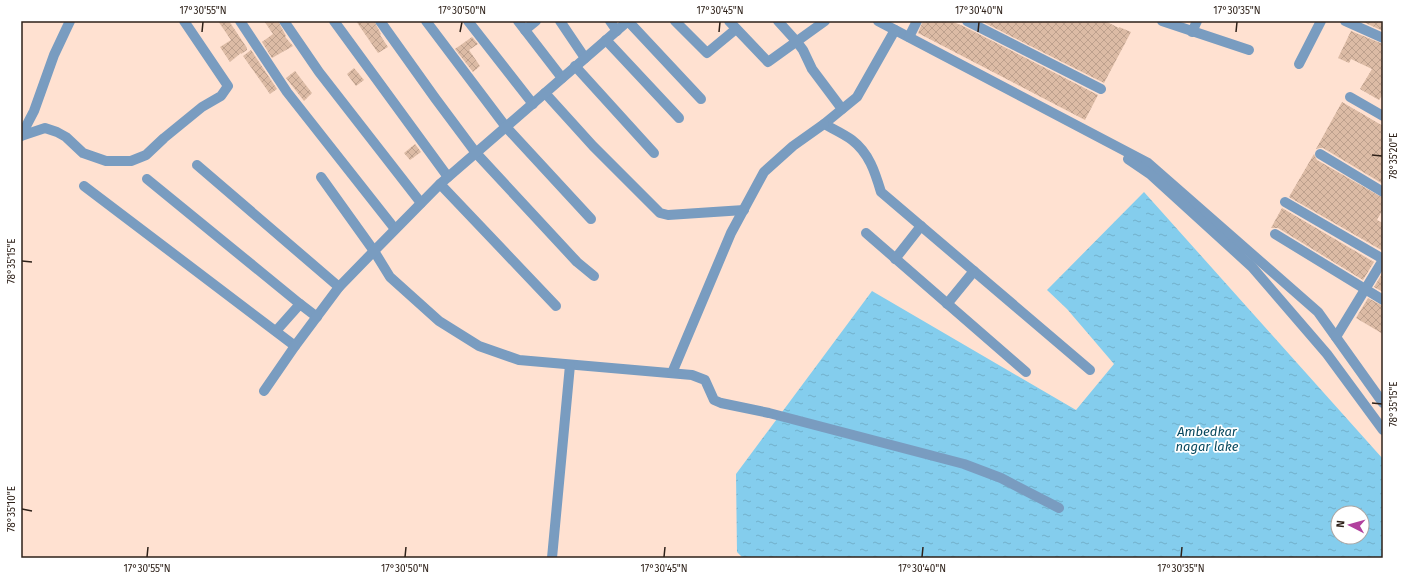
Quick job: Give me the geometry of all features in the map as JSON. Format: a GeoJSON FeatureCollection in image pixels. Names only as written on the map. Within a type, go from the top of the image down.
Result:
{"type":"FeatureCollection","features":[{"type":"Feature","properties":{"kind":"street"},"geometry":{"type":"LineString","coordinates":[[21,136],[34,110],[54,55],[70,21]]}},
{"type":"Feature","properties":{"kind":"street"},"geometry":{"type":"LineString","coordinates":[[21,136],[45,128],[66,137],[83,153],[106,161],[131,161],[146,155],[202,107],[221,96],[228,86],[184,21]]}},
{"type":"Feature","properties":{"kind":"street"},"geometry":{"type":"LineString","coordinates":[[240,21],[287,92],[395,229]]}},
{"type":"Feature","properties":{"kind":"street"},"geometry":{"type":"LineString","coordinates":[[284,21],[319,72],[421,203]]}},
{"type":"Feature","properties":{"kind":"street"},"geometry":{"type":"LineString","coordinates":[[334,21],[448,177]]}},
{"type":"Feature","properties":{"kind":"street"},"geometry":{"type":"LineString","coordinates":[[380,21],[476,153],[577,262],[594,276]]}},
{"type":"Feature","properties":{"kind":"street"},"geometry":{"type":"LineString","coordinates":[[426,21],[506,127],[591,220]]}},
{"type":"Feature","properties":{"kind":"street"},"geometry":{"type":"LineString","coordinates":[[468,21],[532,104]]}},
{"type":"Feature","properties":{"kind":"street"},"geometry":{"type":"LineString","coordinates":[[518,21],[562,78]]}},
{"type":"Feature","properties":{"kind":"street"},"geometry":{"type":"LineString","coordinates":[[525,30],[536,21]]}},
{"type":"Feature","properties":{"kind":"street"},"geometry":{"type":"LineString","coordinates":[[560,21],[585,58]]}},
{"type":"Feature","properties":{"kind":"street"},"geometry":{"type":"LineString","coordinates":[[610,21],[617,31]]}},
{"type":"Feature","properties":{"kind":"street"},"geometry":{"type":"LineString","coordinates":[[264,391],[339,287],[374,250],[440,184],[628,21],[701,99]]}},
{"type":"Feature","properties":{"kind":"street"},"geometry":{"type":"LineString","coordinates":[[675,21],[707,52],[732,25],[768,62],[825,21]]}},
{"type":"Feature","properties":{"kind":"street"},"geometry":{"type":"LineString","coordinates":[[778,21],[803,50],[812,69],[842,109]]}},
{"type":"Feature","properties":{"kind":"street"},"geometry":{"type":"LineString","coordinates":[[878,21],[1148,163],[1318,312],[1383,403]]}},
{"type":"Feature","properties":{"kind":"street"},"geometry":{"type":"LineString","coordinates":[[909,36],[917,21]]}},
{"type":"Feature","properties":{"kind":"street"},"geometry":{"type":"LineString","coordinates":[[968,21],[1101,89]]}},
{"type":"Feature","properties":{"kind":"street"},"geometry":{"type":"LineString","coordinates":[[1162,21],[1249,50]]}},
{"type":"Feature","properties":{"kind":"street"},"geometry":{"type":"LineString","coordinates":[[1192,32],[1197,21]]}},
{"type":"Feature","properties":{"kind":"street"},"geometry":{"type":"LineString","coordinates":[[1299,64],[1321,21]]}},
{"type":"Feature","properties":{"kind":"street"},"geometry":{"type":"LineString","coordinates":[[1345,21],[1383,38]]}},
{"type":"Feature","properties":{"kind":"street"},"geometry":{"type":"LineString","coordinates":[[672,373],[731,233],[764,172],[793,146],[824,124],[857,97],[895,30]]}},
{"type":"Feature","properties":{"kind":"street"},"geometry":{"type":"LineString","coordinates":[[606,40],[679,118]]}},
{"type":"Feature","properties":{"kind":"street"},"geometry":{"type":"LineString","coordinates":[[575,66],[654,153]]}},
{"type":"Feature","properties":{"kind":"street"},"geometry":{"type":"LineString","coordinates":[[545,93],[593,146],[660,213],[668,215],[744,210]]}},
{"type":"Feature","properties":{"kind":"street"},"geometry":{"type":"LineString","coordinates":[[1350,97],[1383,116]]}},
{"type":"Feature","properties":{"kind":"street"},"geometry":{"type":"LineString","coordinates":[[824,124],[852,139],[863,149],[872,166],[881,192],[1090,370]]}},
{"type":"Feature","properties":{"kind":"street"},"geometry":{"type":"LineString","coordinates":[[1106,141],[1150,174],[1252,267],[1327,354],[1383,430]]}},
{"type":"Feature","properties":{"kind":"street"},"geometry":{"type":"LineString","coordinates":[[1320,154],[1383,192]]}},
{"type":"Feature","properties":{"kind":"street"},"geometry":{"type":"LineString","coordinates":[[197,165],[339,287]]}},
{"type":"Feature","properties":{"kind":"street"},"geometry":{"type":"LineString","coordinates":[[321,177],[374,250],[390,277],[439,322],[479,346],[519,360],[692,375],[705,380],[714,400],[721,403],[769,413],[964,464],[1001,478],[1058,508]]}},
{"type":"Feature","properties":{"kind":"street"},"geometry":{"type":"LineString","coordinates":[[147,179],[317,317]]}},
{"type":"Feature","properties":{"kind":"street"},"geometry":{"type":"LineString","coordinates":[[440,184],[556,306]]}},
{"type":"Feature","properties":{"kind":"street"},"geometry":{"type":"LineString","coordinates":[[84,186],[295,346]]}},
{"type":"Feature","properties":{"kind":"street"},"geometry":{"type":"LineString","coordinates":[[1285,202],[1383,260],[1336,337]]}},
{"type":"Feature","properties":{"kind":"street"},"geometry":{"type":"LineString","coordinates":[[895,259],[921,226]]}},
{"type":"Feature","properties":{"kind":"street"},"geometry":{"type":"LineString","coordinates":[[866,233],[1026,372]]}},
{"type":"Feature","properties":{"kind":"street"},"geometry":{"type":"LineString","coordinates":[[1275,234],[1383,300]]}},
{"type":"Feature","properties":{"kind":"street"},"geometry":{"type":"LineString","coordinates":[[948,304],[974,271]]}},
{"type":"Feature","properties":{"kind":"street"},"geometry":{"type":"LineString","coordinates":[[276,331],[300,304]]}},
{"type":"Feature","properties":{"kind":"street"},"geometry":{"type":"LineString","coordinates":[[552,558],[570,365]]}},
{"type":"Feature","properties":{"kind":"water","name":"Ambedkar nagar lake"},"geometry":{"type":"Polygon","coordinates":[[[1144,192],[1383,459],[1383,558],[743,558],[737,552],[736,474],[872,291],[1076,410],[1114,364],[1067,309],[1047,290],[1144,192]]]}},
{"type":"Feature","properties":{"kind":"building"},"geometry":{"type":"Polygon","coordinates":[[[218,21],[229,21],[247,48],[247,50],[230,62],[220,47],[231,40],[218,21]]]}},
{"type":"Feature","properties":{"kind":"building"},"geometry":{"type":"Polygon","coordinates":[[[264,21],[278,21],[286,36],[285,37],[293,46],[272,58],[262,42],[273,34],[264,21]]]}},
{"type":"Feature","properties":{"kind":"building"},"geometry":{"type":"Polygon","coordinates":[[[356,21],[374,21],[381,34],[380,35],[388,47],[378,53],[356,21]]]}},
{"type":"Feature","properties":{"kind":"building"},"geometry":{"type":"Polygon","coordinates":[[[923,21],[951,21],[963,26],[1098,95],[1085,120],[918,33],[923,21]]]}},
{"type":"Feature","properties":{"kind":"building"},"geometry":{"type":"Polygon","coordinates":[[[1105,21],[1131,32],[1104,83],[983,22],[1105,21]]]}},
{"type":"Feature","properties":{"kind":"building"},"geometry":{"type":"Polygon","coordinates":[[[1361,21],[1383,21],[1383,31],[1361,21]]]}},
{"type":"Feature","properties":{"kind":"building"},"geometry":{"type":"Polygon","coordinates":[[[1351,31],[1383,44],[1383,94],[1379,100],[1360,89],[1372,69],[1351,59],[1349,63],[1338,58],[1351,31]]]}},
{"type":"Feature","properties":{"kind":"building"},"geometry":{"type":"Polygon","coordinates":[[[472,37],[478,44],[469,50],[480,66],[473,72],[455,49],[472,37]]]}},
{"type":"Feature","properties":{"kind":"building"},"geometry":{"type":"Polygon","coordinates":[[[251,50],[277,89],[270,94],[243,56],[251,50]]]}},
{"type":"Feature","properties":{"kind":"building"},"geometry":{"type":"Polygon","coordinates":[[[354,68],[364,80],[356,86],[347,74],[354,68]]]}},
{"type":"Feature","properties":{"kind":"building"},"geometry":{"type":"Polygon","coordinates":[[[295,71],[312,93],[304,101],[286,78],[295,71]]]}},
{"type":"Feature","properties":{"kind":"building"},"geometry":{"type":"Polygon","coordinates":[[[1342,102],[1383,126],[1383,184],[1323,148],[1316,149],[1342,102]]]}},
{"type":"Feature","properties":{"kind":"building"},"geometry":{"type":"Polygon","coordinates":[[[415,144],[421,152],[410,160],[404,153],[415,144]]]}},
{"type":"Feature","properties":{"kind":"building"},"geometry":{"type":"Polygon","coordinates":[[[1314,154],[1317,160],[1383,198],[1383,209],[1377,220],[1383,223],[1383,251],[1289,197],[1314,154]]]}},
{"type":"Feature","properties":{"kind":"building"},"geometry":{"type":"Polygon","coordinates":[[[1282,208],[1374,262],[1363,280],[1278,228],[1271,228],[1282,208]]]}},
{"type":"Feature","properties":{"kind":"building"},"geometry":{"type":"Polygon","coordinates":[[[1383,272],[1383,292],[1374,287],[1383,272]]]}},
{"type":"Feature","properties":{"kind":"building"},"geometry":{"type":"Polygon","coordinates":[[[1368,298],[1383,306],[1383,334],[1356,318],[1368,298]]]}}]}
